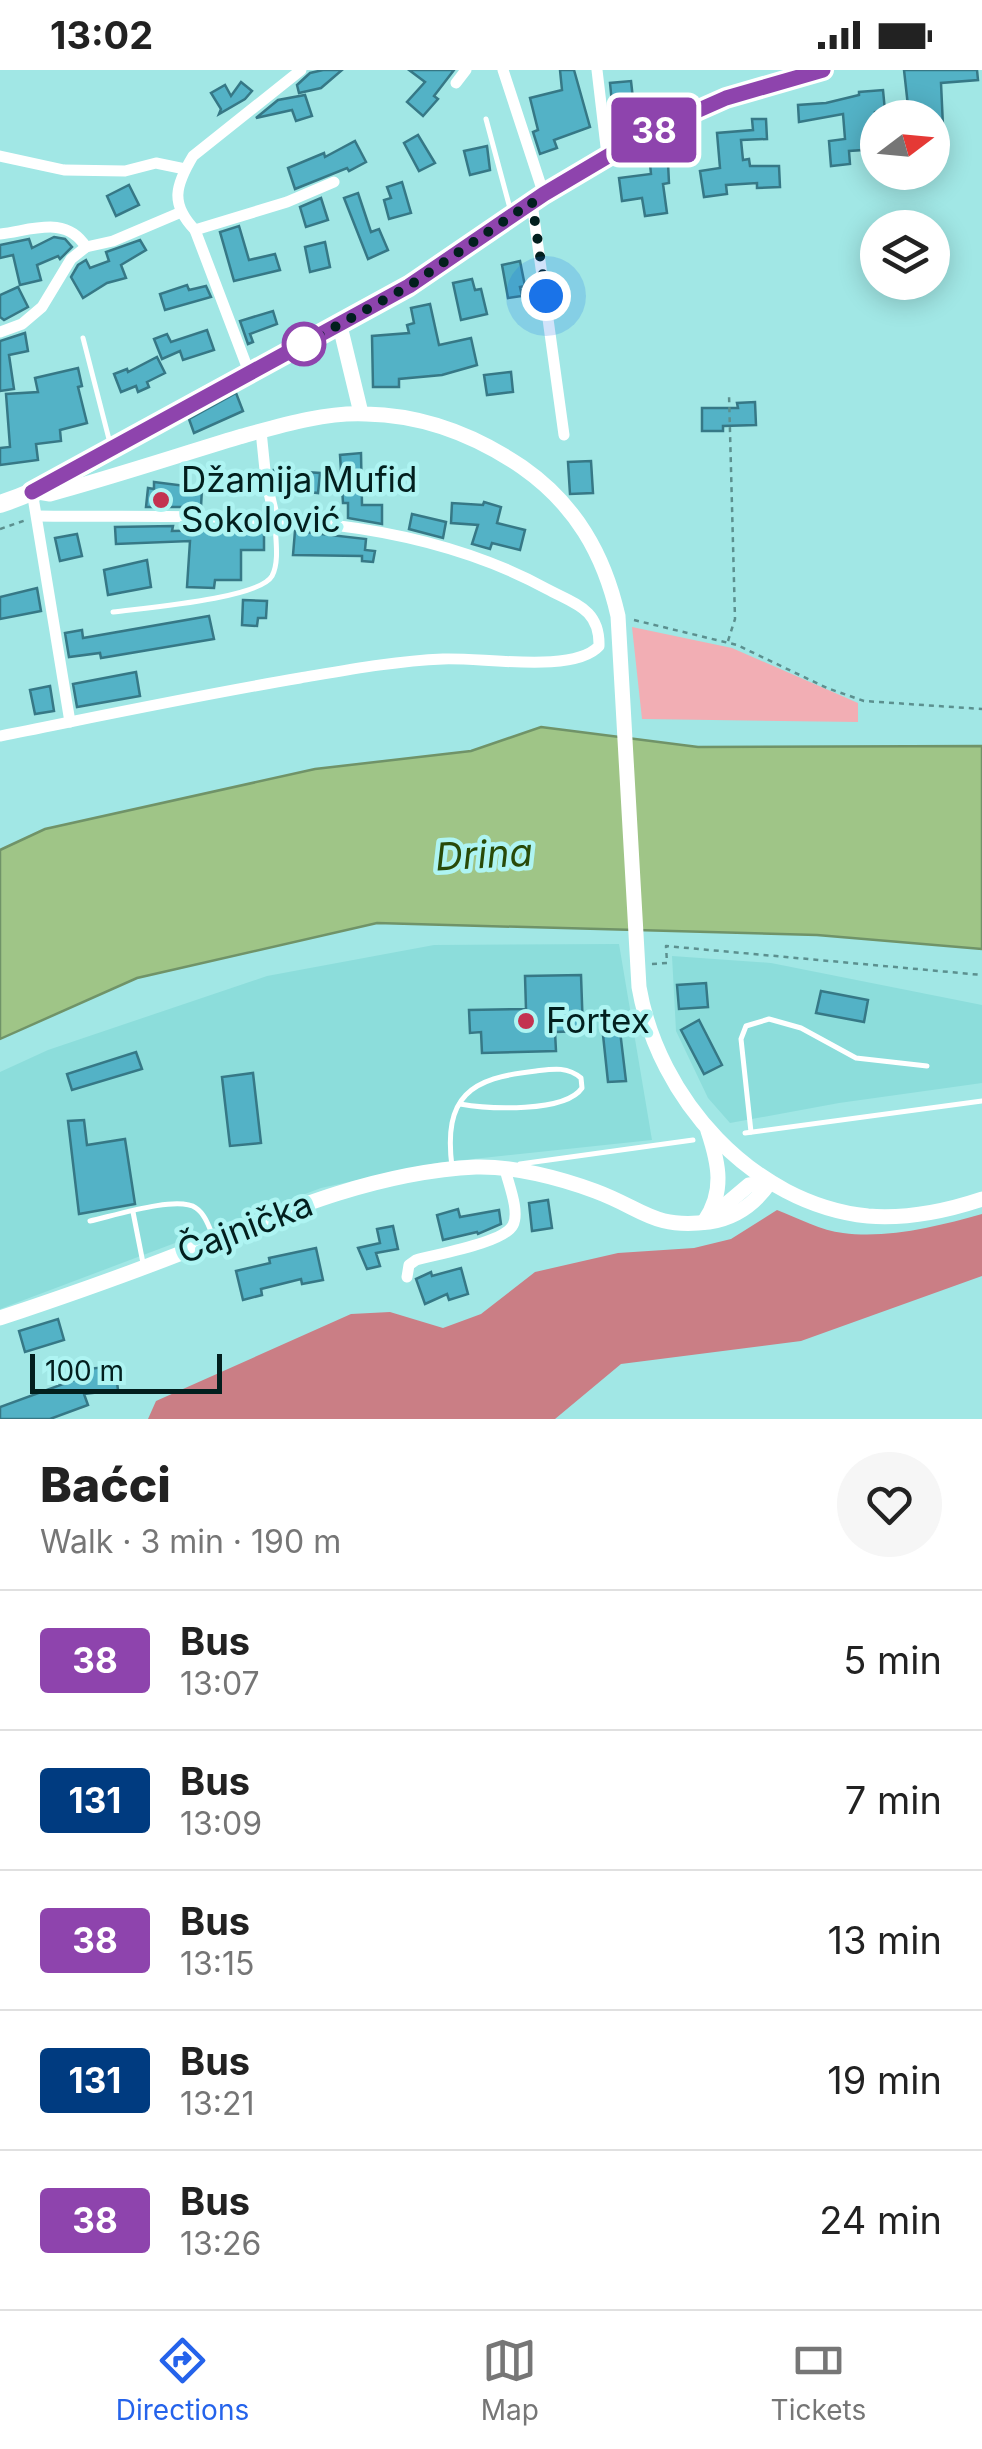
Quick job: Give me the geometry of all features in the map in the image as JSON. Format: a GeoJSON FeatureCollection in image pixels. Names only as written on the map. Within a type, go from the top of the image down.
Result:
{"type":"FeatureCollection","features":[{"type":"Feature","properties":{"kind":"main road"},"geometry":{"type":"LineString","coordinates":[[0,504],[32,492],[340,326],[409,286],[607,155],[685,114],[823,70]]}},
{"type":"Feature","properties":{"kind":"main road"},"geometry":{"type":"LineString","coordinates":[[340,326],[361,413]]}},
{"type":"Feature","properties":{"kind":"main road"},"geometry":{"type":"LineString","coordinates":[[32,492],[50,494],[262,431],[361,413],[424,420],[474,439],[528,472],[565,505],[589,537],[610,580],[618,616],[642,1004],[654,1044],[685,1100],[746,1164],[770,1182],[813,1202],[870,1216],[943,1210],[982,1199]]}},
{"type":"Feature","properties":{"kind":"main road"},"geometry":{"type":"LineString","coordinates":[[704,1222],[716,1203],[719,1186],[706,1124]]}},
{"type":"Feature","properties":{"kind":"main road","name":"Čajnička"},"geometry":{"type":"LineString","coordinates":[[0,1318],[319,1199],[452,1170],[501,1168],[598,1192],[640,1213],[677,1225],[704,1222]]}},
{"type":"Feature","properties":{"kind":"main road"},"geometry":{"type":"LineString","coordinates":[[704,1222],[749,1184],[770,1182]]}},
{"type":"Feature","properties":{"kind":"street"},"geometry":{"type":"LineString","coordinates":[[249,372],[194,230],[179,213],[177,199],[193,156],[301,70]]}},
{"type":"Feature","properties":{"kind":"street"},"geometry":{"type":"LineString","coordinates":[[456,83],[466,70]]}},
{"type":"Feature","properties":{"kind":"street"},"geometry":{"type":"LineString","coordinates":[[503,70],[538,198],[564,434]]}},
{"type":"Feature","properties":{"kind":"street"},"geometry":{"type":"LineString","coordinates":[[597,70],[607,155]]}},
{"type":"Feature","properties":{"kind":"street"},"geometry":{"type":"LineString","coordinates":[[0,156],[64,170],[125,171],[156,163],[185,169]]}},
{"type":"Feature","properties":{"kind":"street"},"geometry":{"type":"LineString","coordinates":[[194,230],[286,202],[334,182]]}},
{"type":"Feature","properties":{"kind":"street"},"geometry":{"type":"LineString","coordinates":[[0,332],[22,324],[42,306],[71,259],[86,247],[113,241],[179,213]]}},
{"type":"Feature","properties":{"kind":"street"},"geometry":{"type":"LineString","coordinates":[[0,234],[66,228],[79,235],[86,247]]}},
{"type":"Feature","properties":{"kind":"street"},"geometry":{"type":"LineString","coordinates":[[262,431],[266,480],[275,519]]}},
{"type":"Feature","properties":{"kind":"street"},"geometry":{"type":"LineString","coordinates":[[32,492],[70,722]]}},
{"type":"Feature","properties":{"kind":"street"},"geometry":{"type":"LineString","coordinates":[[0,736],[214,692],[355,669],[442,658],[565,660],[590,654],[599,646],[593,616],[524,576],[415,537],[275,519],[37,516]]}},
{"type":"Feature","properties":{"kind":"street"},"geometry":{"type":"LineString","coordinates":[[407,1277],[416,1260],[502,1236],[514,1224],[515,1214],[501,1168]]}},
{"type":"Feature","properties":{"kind":"lane"},"geometry":{"type":"LineString","coordinates":[[486,119],[512,215]]}},
{"type":"Feature","properties":{"kind":"lane"},"geometry":{"type":"LineString","coordinates":[[83,338],[112,450]]}},
{"type":"Feature","properties":{"kind":"lane"},"geometry":{"type":"LineString","coordinates":[[112,612],[218,598],[264,584],[274,571],[275,519]]}},
{"type":"Feature","properties":{"kind":"lane"},"geometry":{"type":"LineString","coordinates":[[927,1066],[856,1058],[800,1028],[769,1019],[746,1026],[741,1039],[748,1132],[982,1101]]}},
{"type":"Feature","properties":{"kind":"lane"},"geometry":{"type":"LineString","coordinates":[[452,1170],[448,1136],[460,1104],[466,1093],[484,1080],[563,1069],[581,1078],[582,1088],[572,1099],[556,1103],[485,1107],[460,1104]]}},
{"type":"Feature","properties":{"kind":"lane","name":"Čajnička"},"geometry":{"type":"LineString","coordinates":[[501,1168],[693,1140]]}},
{"type":"Feature","properties":{"kind":"lane"},"geometry":{"type":"LineString","coordinates":[[90,1221],[175,1203],[190,1205],[200,1210],[215,1239]]}},
{"type":"Feature","properties":{"kind":"lane"},"geometry":{"type":"LineString","coordinates":[[133,1212],[144,1267]]}},
{"type":"Feature","properties":{"kind":"path"},"geometry":{"type":"LineString","coordinates":[[728,641],[735,619],[729,394]]}},
{"type":"Feature","properties":{"kind":"path"},"geometry":{"type":"LineString","coordinates":[[0,529],[37,516]]}},
{"type":"Feature","properties":{"kind":"path"},"geometry":{"type":"LineString","coordinates":[[618,616],[728,641],[827,688],[864,701],[982,708]]}},
{"type":"Feature","properties":{"kind":"path"},"geometry":{"type":"LineString","coordinates":[[637,958],[667,963],[666,946],[982,975]]}},
{"type":"Feature","properties":{"kind":"shaded area"},"geometry":{"type":"Polygon","coordinates":[[[632,627],[732,648],[858,703],[858,722],[642,719],[632,627]]]}},
{"type":"Feature","properties":{"kind":"shaded area"},"geometry":{"type":"Polygon","coordinates":[[[619,944],[652,1140],[436,1163],[321,1188],[0,1309],[0,1072],[48,1050],[267,976],[434,945],[619,944]]]}},
{"type":"Feature","properties":{"kind":"shaded area"},"geometry":{"type":"Polygon","coordinates":[[[672,956],[771,963],[982,1005],[982,1083],[730,1123],[708,1098],[676,1031],[672,956]]]}},
{"type":"Feature","properties":{"kind":"shaded area"},"geometry":{"type":"Polygon","coordinates":[[[777,1210],[827,1230],[860,1234],[913,1230],[982,1214],[982,1276],[801,1341],[621,1364],[555,1419],[148,1419],[156,1401],[351,1314],[390,1312],[443,1328],[481,1314],[535,1272],[618,1253],[694,1248],[731,1239],[777,1210]]]}},
{"type":"Feature","properties":{"kind":"water","name":"Drina"},"geometry":{"type":"Polygon","coordinates":[[[541,727],[698,747],[982,746],[982,949],[817,935],[377,923],[137,978],[0,1039],[0,850],[45,829],[315,769],[471,751],[541,727]]]}},
{"type":"Feature","properties":{"kind":"building"},"geometry":{"type":"Polygon","coordinates":[[[342,70],[321,88],[299,93],[297,85],[310,73],[342,70]]]}},
{"type":"Feature","properties":{"kind":"building"},"geometry":{"type":"Polygon","coordinates":[[[409,70],[454,70],[423,116],[407,102],[425,82],[409,70]]]}},
{"type":"Feature","properties":{"kind":"building"},"geometry":{"type":"Polygon","coordinates":[[[560,70],[574,70],[590,127],[554,140],[557,148],[540,154],[533,132],[538,130],[530,98],[562,90],[560,70]]]}},
{"type":"Feature","properties":{"kind":"building"},"geometry":{"type":"Polygon","coordinates":[[[904,70],[977,70],[978,80],[941,83],[942,100],[907,100],[904,70]]]}},
{"type":"Feature","properties":{"kind":"building"},"geometry":{"type":"Polygon","coordinates":[[[631,81],[635,117],[622,118],[622,112],[613,113],[610,83],[631,81]]]}},
{"type":"Feature","properties":{"kind":"building"},"geometry":{"type":"Polygon","coordinates":[[[241,82],[252,91],[219,114],[221,109],[211,93],[225,85],[231,96],[241,82]]]}},
{"type":"Feature","properties":{"kind":"building"},"geometry":{"type":"Polygon","coordinates":[[[883,90],[884,100],[860,100],[860,150],[849,151],[850,164],[831,166],[829,141],[845,139],[843,114],[799,122],[798,105],[826,103],[859,92],[883,90]]]}},
{"type":"Feature","properties":{"kind":"building"},"geometry":{"type":"Polygon","coordinates":[[[305,95],[312,116],[296,121],[292,110],[256,118],[278,100],[305,95]]]}},
{"type":"Feature","properties":{"kind":"building"},"geometry":{"type":"Polygon","coordinates":[[[752,119],[766,119],[767,139],[741,140],[743,160],[749,159],[750,166],[779,166],[780,187],[757,188],[757,183],[726,185],[727,194],[704,197],[700,171],[720,168],[717,133],[753,130],[752,119]]]}},
{"type":"Feature","properties":{"kind":"building"},"geometry":{"type":"Polygon","coordinates":[[[418,135],[435,163],[419,171],[404,143],[418,135]]]}},
{"type":"Feature","properties":{"kind":"building"},"geometry":{"type":"Polygon","coordinates":[[[355,141],[366,162],[295,189],[288,168],[324,153],[325,157],[355,141]]]}},
{"type":"Feature","properties":{"kind":"building"},"geometry":{"type":"Polygon","coordinates":[[[487,146],[490,170],[470,175],[464,151],[487,146]]]}},
{"type":"Feature","properties":{"kind":"building"},"geometry":{"type":"Polygon","coordinates":[[[668,163],[669,183],[663,184],[667,213],[645,216],[642,198],[622,201],[619,178],[651,174],[650,164],[668,163]]]}},
{"type":"Feature","properties":{"kind":"building"},"geometry":{"type":"Polygon","coordinates":[[[402,182],[411,213],[389,219],[384,200],[391,198],[387,187],[402,182]]]}},
{"type":"Feature","properties":{"kind":"building"},"geometry":{"type":"Polygon","coordinates":[[[129,185],[139,205],[116,216],[107,196],[129,185]]]}},
{"type":"Feature","properties":{"kind":"building"},"geometry":{"type":"Polygon","coordinates":[[[358,193],[371,232],[379,229],[388,250],[368,259],[344,198],[358,193]]]}},
{"type":"Feature","properties":{"kind":"building"},"geometry":{"type":"Polygon","coordinates":[[[321,198],[328,220],[306,227],[300,207],[321,198]]]}},
{"type":"Feature","properties":{"kind":"building"},"geometry":{"type":"Polygon","coordinates":[[[239,226],[249,260],[275,254],[280,270],[234,281],[220,232],[239,226]]]}},
{"type":"Feature","properties":{"kind":"building"},"geometry":{"type":"Polygon","coordinates":[[[54,237],[65,239],[72,247],[60,259],[58,256],[37,265],[41,280],[20,285],[13,255],[0,258],[0,245],[29,239],[32,248],[54,237]]]}},
{"type":"Feature","properties":{"kind":"building"},"geometry":{"type":"Polygon","coordinates":[[[140,240],[146,250],[121,265],[126,278],[107,283],[83,298],[71,277],[78,265],[86,260],[90,268],[109,261],[106,252],[140,240]]]}},
{"type":"Feature","properties":{"kind":"building"},"geometry":{"type":"Polygon","coordinates":[[[325,242],[330,267],[310,272],[305,247],[325,242]]]}},
{"type":"Feature","properties":{"kind":"building"},"geometry":{"type":"Polygon","coordinates":[[[520,261],[525,286],[520,287],[522,296],[508,298],[502,265],[520,261]]]}},
{"type":"Feature","properties":{"kind":"building"},"geometry":{"type":"Polygon","coordinates":[[[472,279],[475,290],[481,289],[487,314],[461,320],[453,283],[472,279]]]}},
{"type":"Feature","properties":{"kind":"building"},"geometry":{"type":"Polygon","coordinates":[[[187,285],[189,290],[206,286],[211,297],[165,310],[160,294],[187,285]]]}},
{"type":"Feature","properties":{"kind":"building"},"geometry":{"type":"Polygon","coordinates":[[[18,287],[28,307],[4,320],[0,317],[0,295],[18,287]]]}},
{"type":"Feature","properties":{"kind":"building"},"geometry":{"type":"Polygon","coordinates":[[[430,304],[439,345],[471,338],[477,365],[442,375],[399,379],[399,387],[373,387],[372,336],[409,333],[407,325],[414,323],[411,308],[430,304]]]}},
{"type":"Feature","properties":{"kind":"building"},"geometry":{"type":"Polygon","coordinates":[[[273,311],[277,324],[250,334],[253,342],[248,344],[240,321],[273,311]]]}},
{"type":"Feature","properties":{"kind":"building"},"geometry":{"type":"Polygon","coordinates":[[[207,330],[214,350],[183,360],[180,351],[162,359],[154,339],[167,334],[171,342],[207,330]]]}},
{"type":"Feature","properties":{"kind":"building"},"geometry":{"type":"Polygon","coordinates":[[[25,333],[28,351],[9,355],[14,389],[0,391],[0,341],[25,333]]]}},
{"type":"Feature","properties":{"kind":"building"},"geometry":{"type":"Polygon","coordinates":[[[157,357],[165,373],[138,392],[136,386],[121,392],[114,374],[127,369],[128,372],[157,357]]]}},
{"type":"Feature","properties":{"kind":"building"},"geometry":{"type":"Polygon","coordinates":[[[78,368],[82,386],[78,387],[87,423],[60,430],[61,441],[36,444],[38,460],[0,465],[0,448],[10,447],[6,394],[38,392],[35,378],[78,368]]]}},
{"type":"Feature","properties":{"kind":"building"},"geometry":{"type":"Polygon","coordinates":[[[511,372],[513,392],[487,395],[484,375],[511,372]]]}},
{"type":"Feature","properties":{"kind":"building"},"geometry":{"type":"Polygon","coordinates":[[[236,393],[243,411],[194,433],[189,419],[236,393]]]}},
{"type":"Feature","properties":{"kind":"building"},"geometry":{"type":"Polygon","coordinates":[[[755,402],[756,425],[702,431],[702,408],[738,408],[737,403],[755,402]]]}},
{"type":"Feature","properties":{"kind":"building"},"geometry":{"type":"Polygon","coordinates":[[[361,453],[362,505],[382,505],[382,524],[348,518],[348,503],[343,503],[340,455],[361,453]]]}},
{"type":"Feature","properties":{"kind":"building"},"geometry":{"type":"Polygon","coordinates":[[[591,461],[593,493],[570,494],[568,462],[591,461]]]}},
{"type":"Feature","properties":{"kind":"building"},"geometry":{"type":"Polygon","coordinates":[[[274,470],[320,473],[318,493],[292,490],[292,495],[279,494],[274,470]]]}},
{"type":"Feature","properties":{"kind":"building"},"geometry":{"type":"Polygon","coordinates":[[[154,482],[202,488],[201,507],[146,507],[148,488],[154,489],[154,482]]]}},
{"type":"Feature","properties":{"kind":"building"},"geometry":{"type":"Polygon","coordinates":[[[484,502],[501,507],[497,523],[525,530],[520,550],[492,543],[490,549],[472,544],[478,525],[451,523],[452,503],[484,502]]]}},
{"type":"Feature","properties":{"kind":"building"},"geometry":{"type":"Polygon","coordinates":[[[412,514],[446,522],[443,538],[409,529],[412,514]]]}},
{"type":"Feature","properties":{"kind":"building"},"geometry":{"type":"Polygon","coordinates":[[[173,526],[172,531],[264,529],[264,550],[241,550],[241,580],[215,580],[214,588],[187,587],[190,541],[116,544],[115,527],[173,526]]]}},
{"type":"Feature","properties":{"kind":"building"},"geometry":{"type":"Polygon","coordinates":[[[295,531],[366,539],[365,550],[375,551],[373,562],[362,561],[362,556],[293,555],[295,531]]]}},
{"type":"Feature","properties":{"kind":"building"},"geometry":{"type":"Polygon","coordinates":[[[77,534],[82,556],[60,561],[55,538],[77,534]]]}},
{"type":"Feature","properties":{"kind":"building"},"geometry":{"type":"Polygon","coordinates":[[[147,560],[151,587],[108,595],[104,570],[147,560]]]}},
{"type":"Feature","properties":{"kind":"building"},"geometry":{"type":"Polygon","coordinates":[[[37,588],[41,611],[0,619],[0,597],[37,588]]]}},
{"type":"Feature","properties":{"kind":"building"},"geometry":{"type":"Polygon","coordinates":[[[243,600],[267,601],[266,618],[258,618],[257,626],[242,625],[243,600]]]}},
{"type":"Feature","properties":{"kind":"building"},"geometry":{"type":"Polygon","coordinates":[[[209,616],[214,639],[101,658],[100,653],[69,657],[65,633],[82,630],[83,638],[209,616]]]}},
{"type":"Feature","properties":{"kind":"building"},"geometry":{"type":"Polygon","coordinates":[[[136,672],[140,696],[77,707],[73,684],[136,672]]]}},
{"type":"Feature","properties":{"kind":"building"},"geometry":{"type":"Polygon","coordinates":[[[50,686],[54,711],[35,714],[30,690],[50,686]]]}},
{"type":"Feature","properties":{"kind":"building","name":"Fortex"},"geometry":{"type":"Polygon","coordinates":[[[581,975],[583,1031],[555,1032],[556,1051],[482,1053],[481,1032],[470,1033],[469,1010],[526,1009],[525,976],[581,975]]]}},
{"type":"Feature","properties":{"kind":"building"},"geometry":{"type":"Polygon","coordinates":[[[706,983],[708,1007],[679,1009],[677,985],[706,983]]]}},
{"type":"Feature","properties":{"kind":"building"},"geometry":{"type":"Polygon","coordinates":[[[821,991],[868,1000],[864,1022],[816,1013],[821,991]]]}},
{"type":"Feature","properties":{"kind":"building"},"geometry":{"type":"Polygon","coordinates":[[[618,1014],[626,1081],[608,1082],[601,1016],[618,1014]]]}},
{"type":"Feature","properties":{"kind":"building"},"geometry":{"type":"Polygon","coordinates":[[[699,1020],[722,1065],[704,1074],[681,1030],[699,1020]]]}},
{"type":"Feature","properties":{"kind":"building"},"geometry":{"type":"Polygon","coordinates":[[[136,1052],[142,1069],[72,1090],[67,1074],[136,1052]]]}},
{"type":"Feature","properties":{"kind":"building"},"geometry":{"type":"Polygon","coordinates":[[[253,1073],[261,1143],[230,1146],[222,1077],[253,1073]]]}},
{"type":"Feature","properties":{"kind":"building"},"geometry":{"type":"Polygon","coordinates":[[[84,1120],[87,1145],[125,1139],[135,1204],[79,1214],[68,1121],[84,1120]]]}},
{"type":"Feature","properties":{"kind":"building"},"geometry":{"type":"Polygon","coordinates":[[[548,1200],[552,1228],[532,1231],[529,1203],[548,1200]]]}},
{"type":"Feature","properties":{"kind":"building"},"geometry":{"type":"Polygon","coordinates":[[[458,1209],[460,1217],[499,1210],[501,1224],[478,1234],[443,1240],[437,1215],[458,1209]]]}},
{"type":"Feature","properties":{"kind":"building"},"geometry":{"type":"Polygon","coordinates":[[[393,1226],[398,1249],[376,1253],[380,1266],[367,1269],[358,1248],[380,1243],[377,1229],[393,1226]]]}},
{"type":"Feature","properties":{"kind":"building"},"geometry":{"type":"Polygon","coordinates":[[[316,1248],[323,1280],[302,1284],[301,1279],[261,1289],[262,1295],[243,1300],[236,1271],[270,1263],[269,1258],[316,1248]]]}},
{"type":"Feature","properties":{"kind":"building"},"geometry":{"type":"Polygon","coordinates":[[[461,1268],[468,1294],[449,1300],[447,1294],[425,1304],[416,1279],[431,1272],[432,1276],[461,1268]]]}},
{"type":"Feature","properties":{"kind":"building"},"geometry":{"type":"Polygon","coordinates":[[[58,1319],[64,1340],[25,1352],[19,1331],[58,1319]]]}},
{"type":"Feature","properties":{"kind":"building"},"geometry":{"type":"Polygon","coordinates":[[[115,1366],[118,1390],[84,1394],[88,1405],[50,1419],[0,1419],[0,1407],[88,1375],[87,1369],[115,1366]]]}},
{"type":"Feature","properties":{"kind":"bus line","name":"38"},"geometry":{"type":"LineString","coordinates":[[32,492],[409,286],[544,194],[647,133],[726,98],[823,70]]}},
{"type":"Feature","properties":{"kind":"place","name":"Džamija Mufid Sokolović"},"geometry":{"type":"Point","coordinates":[161,500]}},
{"type":"Feature","properties":{"kind":"place","name":"Fortex"},"geometry":{"type":"Point","coordinates":[526,1021]}},
{"type":"Feature","properties":{"kind":"route"},"geometry":{"type":"LineString","coordinates":[[304,344],[409,286],[532,202],[546,296]]}}]}
